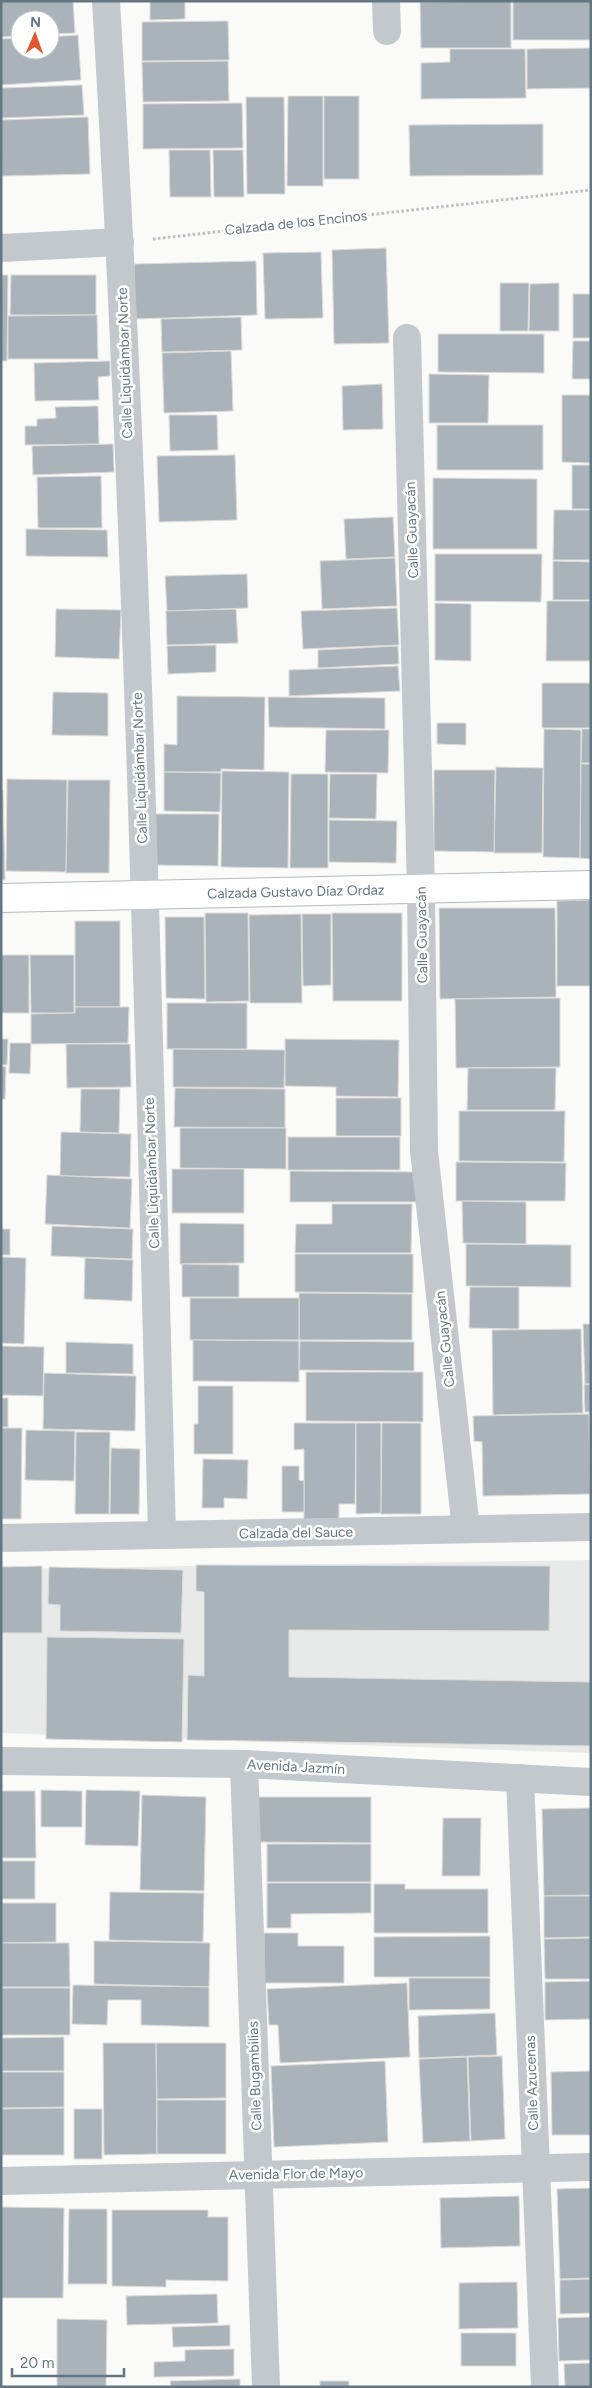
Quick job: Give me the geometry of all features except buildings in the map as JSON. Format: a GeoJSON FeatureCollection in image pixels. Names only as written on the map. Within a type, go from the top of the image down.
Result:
{"type":"FeatureCollection","features":[{"type":"Feature","properties":{"kind":"street","name":"Calle Liquidámbar Norte"},"geometry":{"type":"LineString","coordinates":[[106,1],[120,242],[145,895],[162,1535]]}},
{"type":"Feature","properties":{"kind":"street"},"geometry":{"type":"LineString","coordinates":[[386,1],[387,31]]}},
{"type":"Feature","properties":{"kind":"street"},"geometry":{"type":"LineString","coordinates":[[1,248],[120,242]]}},
{"type":"Feature","properties":{"kind":"street","name":"Calle Guayacán"},"geometry":{"type":"LineString","coordinates":[[407,338],[421,889],[424,1151],[466,1529]]}},
{"type":"Feature","properties":{"kind":"street","name":"Calzada Gustavo Díaz Ordaz"},"geometry":{"type":"LineString","coordinates":[[1,898],[591,885]]}},
{"type":"Feature","properties":{"kind":"street","name":"Calzada del Sauce"},"geometry":{"type":"LineString","coordinates":[[1,1538],[591,1527]]}},
{"type":"Feature","properties":{"kind":"street","name":"Avenida Jazmín"},"geometry":{"type":"LineString","coordinates":[[1,1761],[244,1764],[591,1782]]}},
{"type":"Feature","properties":{"kind":"street","name":"Calle Bugambilias"},"geometry":{"type":"LineString","coordinates":[[244,1764],[266,2387]]}},
{"type":"Feature","properties":{"kind":"street","name":"Calle Azucenas"},"geometry":{"type":"LineString","coordinates":[[520,1778],[545,2387]]}},
{"type":"Feature","properties":{"kind":"street","name":"Avenida Flor de Mayo"},"geometry":{"type":"LineString","coordinates":[[1,2181],[591,2168]]}},
{"type":"Feature","properties":{"kind":"path","name":"Calzada de los Encinos"},"geometry":{"type":"LineString","coordinates":[[120,242],[591,190]]}},
{"type":"Feature","properties":{"kind":"shaded area"},"geometry":{"type":"Polygon","coordinates":[[[591,1560],[591,1753],[1,1733],[1,1569],[591,1560]]]}}]}
